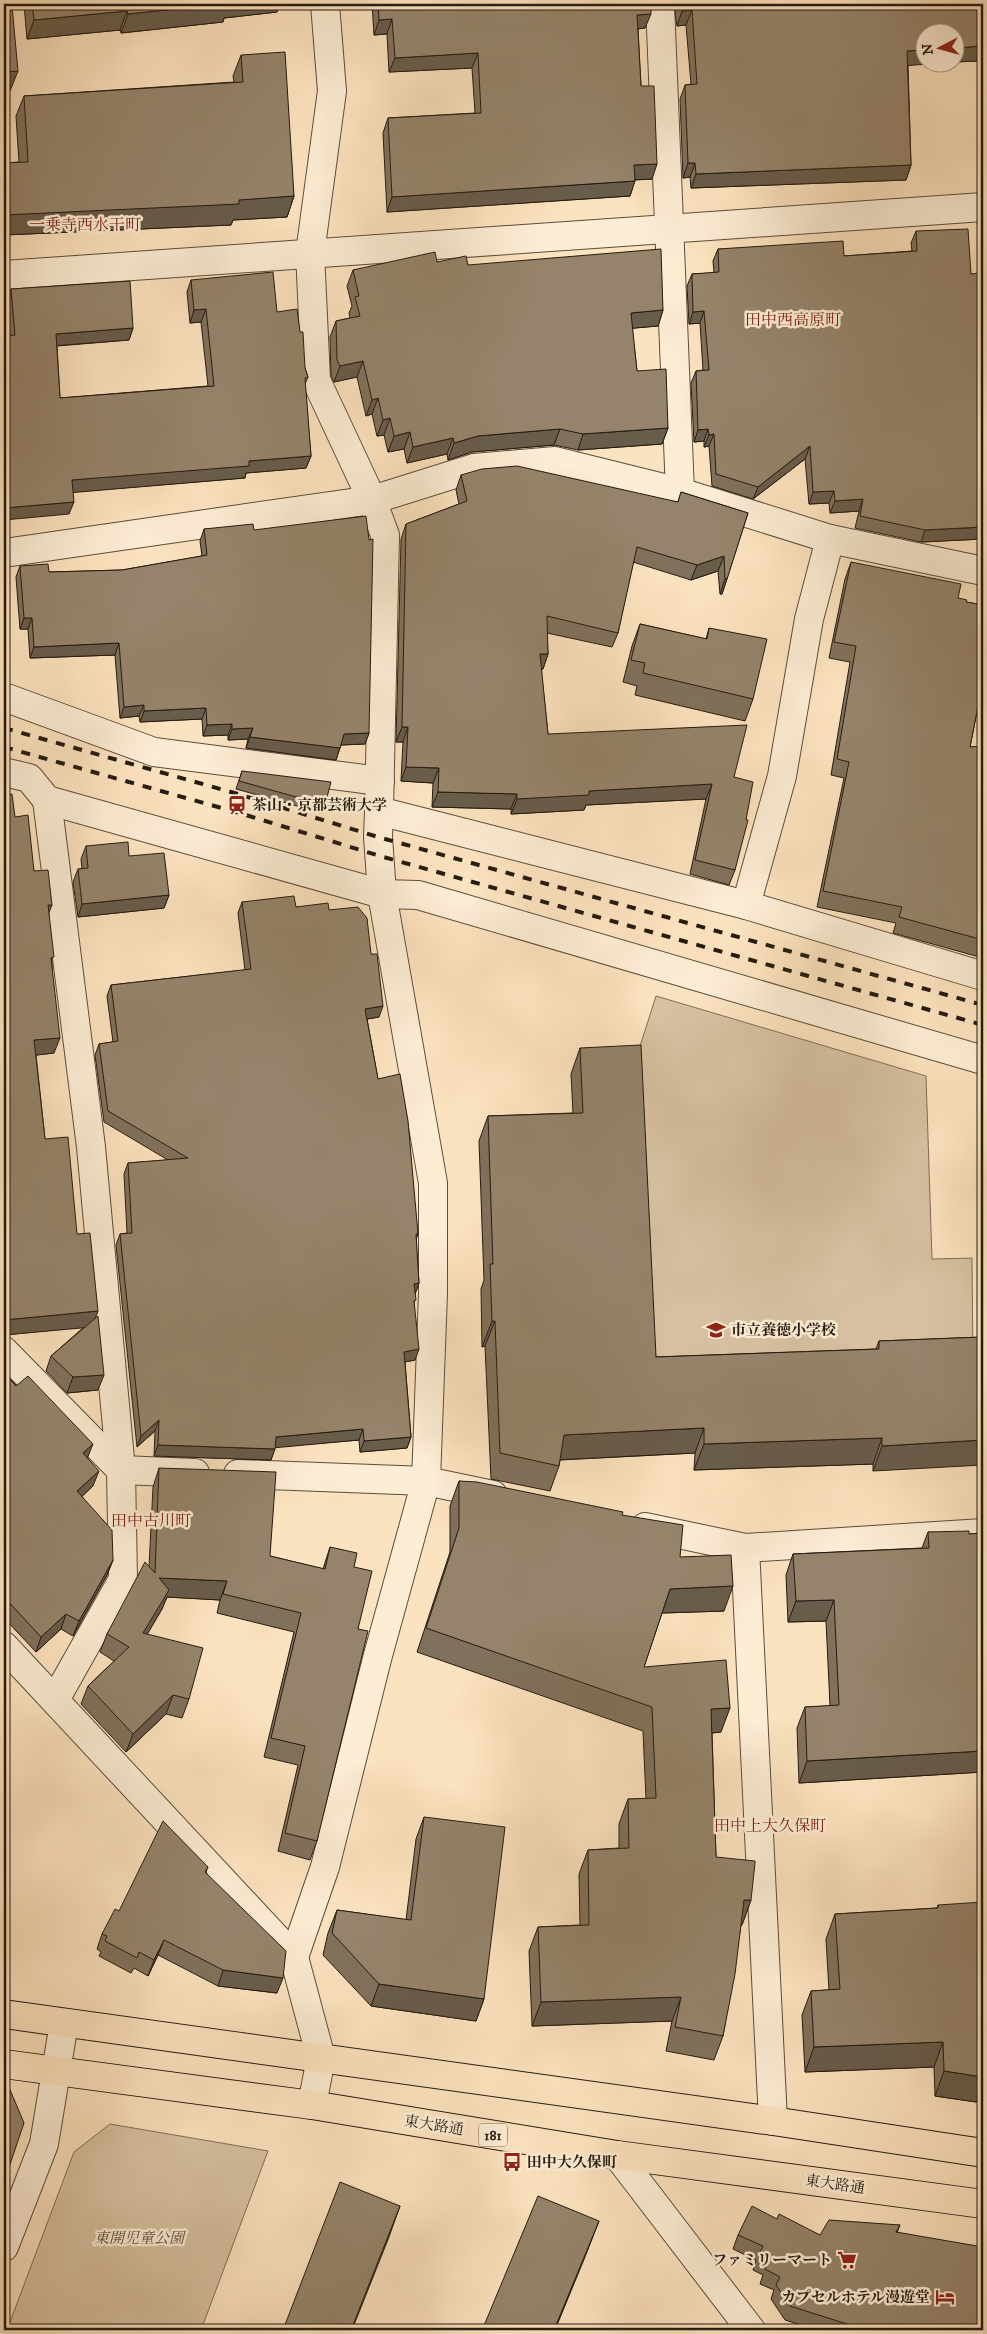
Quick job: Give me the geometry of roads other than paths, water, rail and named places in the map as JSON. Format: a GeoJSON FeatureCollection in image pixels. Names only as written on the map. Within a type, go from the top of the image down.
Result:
{"type":"FeatureCollection","features":[{"type":"Feature","properties":{"kind":"main road"},"geometry":{"type":"LineString","coordinates":[[4,2014],[983,2153]]}},
{"type":"Feature","properties":{"kind":"main road","name":"東大路通"},"geometry":{"type":"LineString","coordinates":[[4,2064],[312,2104],[617,2155],[983,2204]]}},
{"type":"Feature","properties":{"kind":"street"},"geometry":{"type":"LineString","coordinates":[[294,1957],[325,1867],[377,1659],[426,1481],[433,1293],[433,1182],[382,894],[378,837],[385,535],[372,500],[316,380],[310,253],[332,91],[325,4]]}},
{"type":"Feature","properties":{"kind":"street"},"geometry":{"type":"LineString","coordinates":[[660,4],[680,492]]}},
{"type":"Feature","properties":{"kind":"street"},"geometry":{"type":"LineString","coordinates":[[4,275],[983,207]]}},
{"type":"Feature","properties":{"kind":"street"},"geometry":{"type":"LineString","coordinates":[[4,553],[372,500],[474,468],[556,461],[680,492],[830,539],[983,571]]}},
{"type":"Feature","properties":{"kind":"street"},"geometry":{"type":"LineString","coordinates":[[746,906],[782,776],[809,620],[830,539]]}},
{"type":"Feature","properties":{"kind":"street"},"geometry":{"type":"LineString","coordinates":[[4,697],[154,752],[380,781]]}},
{"type":"Feature","properties":{"kind":"street"},"geometry":{"type":"LineString","coordinates":[[4,772],[29,778],[48,800],[382,894],[418,895],[983,1060]]}},
{"type":"Feature","properties":{"kind":"street"},"geometry":{"type":"LineString","coordinates":[[48,800],[91,1147],[121,1470],[123,1579],[55,1700]]}},
{"type":"Feature","properties":{"kind":"street"},"geometry":{"type":"LineString","coordinates":[[379,811],[746,906],[983,976]]}},
{"type":"Feature","properties":{"kind":"street"},"geometry":{"type":"LineString","coordinates":[[4,1351],[121,1470],[426,1481],[513,1499]]}},
{"type":"Feature","properties":{"kind":"street"},"geometry":{"type":"LineString","coordinates":[[620,1521],[746,1548],[983,1533]]}},
{"type":"Feature","properties":{"kind":"street"},"geometry":{"type":"LineString","coordinates":[[746,1548],[773,2122]]}},
{"type":"Feature","properties":{"kind":"street"},"geometry":{"type":"LineString","coordinates":[[4,1646],[294,1957],[322,2058],[312,2104]]}},
{"type":"Feature","properties":{"kind":"street"},"geometry":{"type":"LineString","coordinates":[[4,2247],[44,2144],[64,2023]]}},
{"type":"Feature","properties":{"kind":"street"},"geometry":{"type":"LineString","coordinates":[[617,2155],[751,2330]]}},
{"type":"Feature","properties":{"kind":"railway"},"geometry":{"type":"LineString","coordinates":[[4,728],[238,794],[378,837],[983,1005]]}},
{"type":"Feature","properties":{"kind":"railway"},"geometry":{"type":"LineString","coordinates":[[4,747],[236,812],[380,856],[983,1025]]}},
{"type":"Feature","properties":{"kind":"place","name":"茶山・京都芸術大学"},"geometry":{"type":"Point","coordinates":[237,805]}},
{"type":"Feature","properties":{"kind":"place","name":"市立養徳小学校"},"geometry":{"type":"Point","coordinates":[716,1330]}},
{"type":"Feature","properties":{"kind":"place","name":"田中大久保町"},"geometry":{"type":"Point","coordinates":[512,2162]}},
{"type":"Feature","properties":{"kind":"place","name":"ファミリーマート"},"geometry":{"type":"Point","coordinates":[847,2260]}},
{"type":"Feature","properties":{"kind":"place","name":"カプセルホテル漫遊堂"},"geometry":{"type":"Point","coordinates":[945,2297]}},
{"type":"Feature","properties":{"kind":"district","name":"一乗寺西水干町"},"geometry":{"type":"Point","coordinates":[85,224]}},
{"type":"Feature","properties":{"kind":"district","name":"田中西高原町"},"geometry":{"type":"Point","coordinates":[793,319]}},
{"type":"Feature","properties":{"kind":"district","name":"田中古川町"},"geometry":{"type":"Point","coordinates":[151,1520]}},
{"type":"Feature","properties":{"kind":"district","name":"田中上大久保町"},"geometry":{"type":"Point","coordinates":[770,1825]}},
{"type":"Feature","properties":{"kind":"park label","name":"東開児童公園"},"geometry":{"type":"Point","coordinates":[139,2238]}}]}
